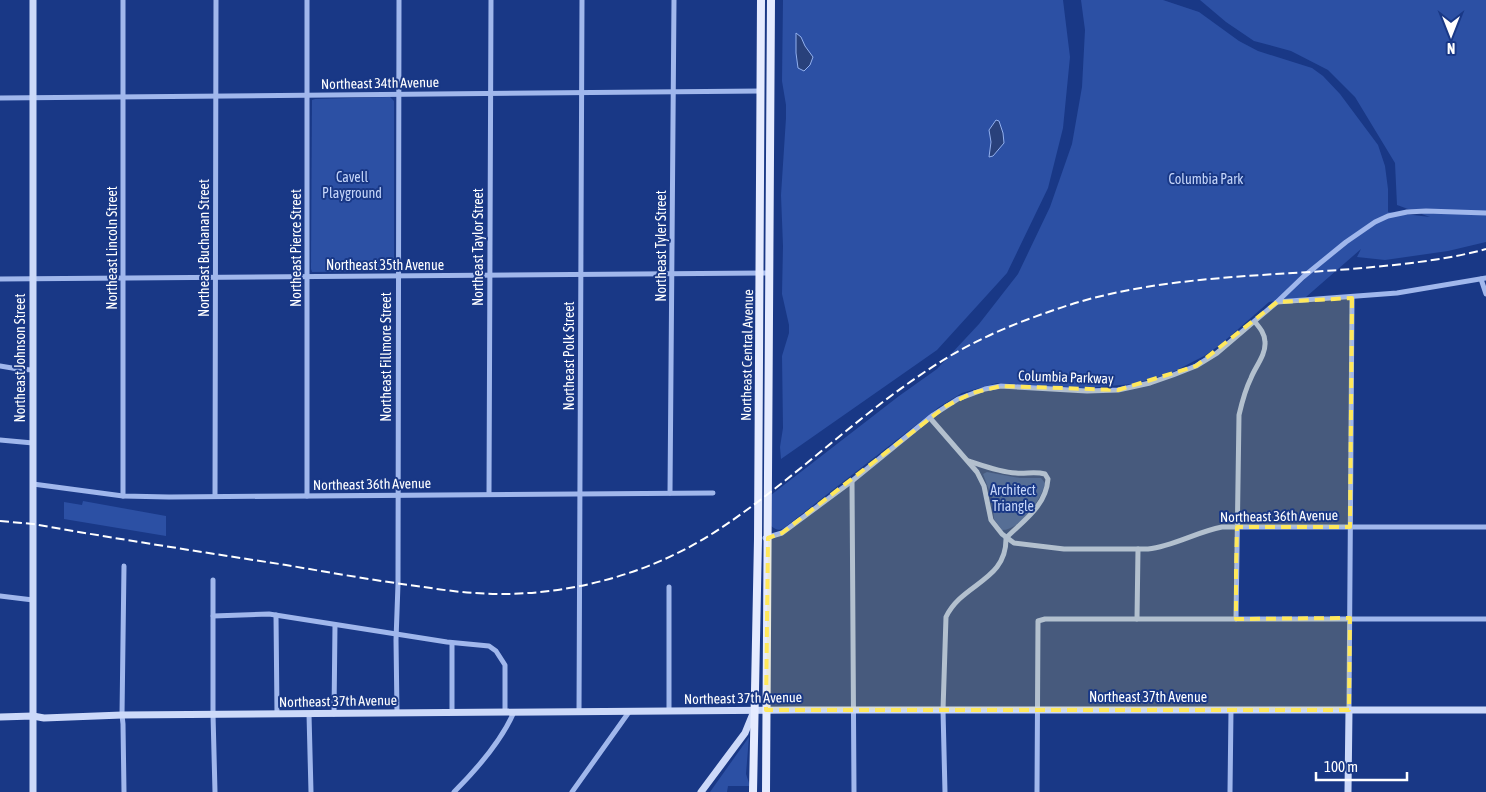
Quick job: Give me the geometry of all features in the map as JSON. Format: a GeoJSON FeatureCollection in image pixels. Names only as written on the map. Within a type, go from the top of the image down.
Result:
{"type":"FeatureCollection","features":[{"type":"Feature","properties":{"kind":"main road","name":"Northeast Central Avenue"},"geometry":{"type":"LineString","coordinates":[[753,792],[758,539],[761,0]]}},
{"type":"Feature","properties":{"kind":"main road","name":"Northeast Central Avenue"},"geometry":{"type":"LineString","coordinates":[[766,792],[771,0]]}},
{"type":"Feature","properties":{"kind":"main road"},"geometry":{"type":"LineString","coordinates":[[753,776],[759,792]]}},
{"type":"Feature","properties":{"kind":"street","name":"Northeast Johnson Street"},"geometry":{"type":"LineString","coordinates":[[33,0],[33,792]]}},
{"type":"Feature","properties":{"kind":"street","name":"Northeast Lincoln Street"},"geometry":{"type":"LineString","coordinates":[[123,0],[123,496]]}},
{"type":"Feature","properties":{"kind":"street","name":"Northeast Buchanan Street"},"geometry":{"type":"LineString","coordinates":[[214,496],[216,0]]}},
{"type":"Feature","properties":{"kind":"street","name":"Northeast Pierce Street"},"geometry":{"type":"LineString","coordinates":[[307,496],[308,0]]}},
{"type":"Feature","properties":{"kind":"street","name":"Northeast Fillmore Street"},"geometry":{"type":"LineString","coordinates":[[398,0],[396,634],[398,713]]}},
{"type":"Feature","properties":{"kind":"street","name":"Northeast Taylor Street"},"geometry":{"type":"LineString","coordinates":[[489,494],[491,0]]}},
{"type":"Feature","properties":{"kind":"street","name":"Northeast Polk Street"},"geometry":{"type":"LineString","coordinates":[[579,712],[582,0]]}},
{"type":"Feature","properties":{"kind":"street","name":"Northeast Tyler Street"},"geometry":{"type":"LineString","coordinates":[[670,493],[674,0]]}},
{"type":"Feature","properties":{"kind":"street","name":"Northeast 34th Avenue"},"geometry":{"type":"LineString","coordinates":[[0,98],[760,91]]}},
{"type":"Feature","properties":{"kind":"street","name":"Columbia Parkway"},"geometry":{"type":"LineString","coordinates":[[758,539],[782,533],[852,481],[930,418],[958,399],[985,388],[1019,386],[1104,391],[1150,383],[1196,366],[1217,353],[1255,322],[1303,277],[1346,242],[1375,222],[1398,213],[1426,211],[1486,213]]}},
{"type":"Feature","properties":{"kind":"street","name":"Northeast 35th Avenue"},"geometry":{"type":"LineString","coordinates":[[0,279],[769,273]]}},
{"type":"Feature","properties":{"kind":"street"},"geometry":{"type":"LineString","coordinates":[[1277,302],[1352,298],[1397,293],[1483,279],[1486,294]]}},
{"type":"Feature","properties":{"kind":"street"},"geometry":{"type":"LineString","coordinates":[[1348,792],[1352,298]]}},
{"type":"Feature","properties":{"kind":"street"},"geometry":{"type":"LineString","coordinates":[[1236,619],[1239,415],[1244,395],[1264,351],[1265,343],[1264,335],[1255,322]]}},
{"type":"Feature","properties":{"kind":"street"},"geometry":{"type":"LineString","coordinates":[[0,366],[33,370]]}},
{"type":"Feature","properties":{"kind":"street"},"geometry":{"type":"LineString","coordinates":[[930,418],[977,472],[984,486],[992,520],[996,528],[1006,538],[1006,549],[1000,564],[990,575],[957,599],[950,607],[946,617],[943,710],[945,720],[945,792]]}},
{"type":"Feature","properties":{"kind":"street"},"geometry":{"type":"LineString","coordinates":[[0,440],[33,442]]}},
{"type":"Feature","properties":{"kind":"street"},"geometry":{"type":"LineString","coordinates":[[968,461],[998,470],[1018,473],[1039,472],[1045,474],[1048,479],[1046,492],[1040,504],[1031,516],[1006,538]]}},
{"type":"Feature","properties":{"kind":"street"},"geometry":{"type":"LineString","coordinates":[[852,481],[854,792]]}},
{"type":"Feature","properties":{"kind":"street","name":"Northeast 36th Avenue"},"geometry":{"type":"LineString","coordinates":[[33,484],[123,496],[713,493]]}},
{"type":"Feature","properties":{"kind":"street","name":"Northeast 36th Avenue"},"geometry":{"type":"LineString","coordinates":[[1006,538],[1017,544],[1064,549],[1138,549],[1160,548],[1208,530],[1222,527],[1486,527]]}},
{"type":"Feature","properties":{"kind":"street"},"geometry":{"type":"LineString","coordinates":[[1137,619],[1138,549]]}},
{"type":"Feature","properties":{"kind":"street"},"geometry":{"type":"LineString","coordinates":[[124,566],[122,715],[124,792]]}},
{"type":"Feature","properties":{"kind":"street"},"geometry":{"type":"LineString","coordinates":[[213,580],[215,792]]}},
{"type":"Feature","properties":{"kind":"street"},"geometry":{"type":"LineString","coordinates":[[669,587],[669,711]]}},
{"type":"Feature","properties":{"kind":"street"},"geometry":{"type":"LineString","coordinates":[[0,596],[33,600]]}},
{"type":"Feature","properties":{"kind":"street"},"geometry":{"type":"LineString","coordinates":[[213,616],[276,616],[452,643],[489,646],[496,651],[505,665],[506,712]]}},
{"type":"Feature","properties":{"kind":"street"},"geometry":{"type":"LineString","coordinates":[[276,616],[277,714]]}},
{"type":"Feature","properties":{"kind":"street"},"geometry":{"type":"LineString","coordinates":[[1037,792],[1038,621],[1045,619],[1486,619]]}},
{"type":"Feature","properties":{"kind":"street"},"geometry":{"type":"LineString","coordinates":[[334,714],[335,625]]}},
{"type":"Feature","properties":{"kind":"street"},"geometry":{"type":"LineString","coordinates":[[452,643],[452,712]]}},
{"type":"Feature","properties":{"kind":"street"},"geometry":{"type":"LineString","coordinates":[[702,792],[745,733],[754,710]]}},
{"type":"Feature","properties":{"kind":"street","name":"Northeast 37th Avenue"},"geometry":{"type":"LineString","coordinates":[[0,717],[754,710],[1486,710]]}},
{"type":"Feature","properties":{"kind":"street"},"geometry":{"type":"LineString","coordinates":[[1230,710],[1230,792]]}},
{"type":"Feature","properties":{"kind":"street"},"geometry":{"type":"LineString","coordinates":[[454,792],[474,772],[502,733],[514,712]]}},
{"type":"Feature","properties":{"kind":"street"},"geometry":{"type":"LineString","coordinates":[[572,792],[628,712]]}},
{"type":"Feature","properties":{"kind":"street"},"geometry":{"type":"LineString","coordinates":[[309,714],[311,792]]}},
{"type":"Feature","properties":{"kind":"highlighted area"},"geometry":{"type":"Polygon","coordinates":[[[1352,298],[1350,527],[1237,527],[1236,573],[1236,619],[1350,618],[1349,710],[766,710],[768,538],[782,533],[946,406],[972,393],[1001,386],[1118,390],[1196,366],[1277,302],[1352,298]]]}},
{"type":"Feature","properties":{"kind":"green space"},"geometry":{"type":"Polygon","coordinates":[[[783,0],[1063,0],[1070,57],[1063,128],[1048,188],[1007,273],[937,350],[781,459],[780,447],[783,428],[782,356],[789,333],[782,294],[781,195],[786,118],[782,81],[783,0]]]}},
{"type":"Feature","properties":{"kind":"green space","name":"Columbia Park"},"geometry":{"type":"Polygon","coordinates":[[[1081,0],[1163,0],[1199,12],[1239,41],[1258,51],[1312,68],[1323,76],[1340,94],[1378,145],[1385,166],[1388,212],[1430,217],[1397,205],[1395,163],[1355,97],[1328,70],[1291,51],[1254,41],[1226,22],[1200,0],[1486,0],[1486,242],[1448,251],[1385,260],[1357,257],[1361,249],[1306,297],[1269,302],[1220,345],[1204,356],[1169,374],[1133,384],[1086,388],[997,383],[962,393],[939,407],[784,528],[779,530],[774,528],[771,526],[771,495],[937,369],[979,324],[1018,274],[1050,207],[1072,144],[1082,87],[1085,30],[1081,0]]]}},
{"type":"Feature","properties":{"kind":"green space","name":"Cavell Playground"},"geometry":{"type":"Polygon","coordinates":[[[390,97],[394,101],[394,271],[312,272],[312,100],[390,97]]]}},
{"type":"Feature","properties":{"kind":"green space","name":"Architect Triangle"},"geometry":{"type":"Polygon","coordinates":[[[987,472],[1020,478],[1041,478],[1045,483],[1035,505],[1023,519],[1009,529],[1002,530],[994,519],[992,498],[983,474],[987,472]]]}},
{"type":"Feature","properties":{"kind":"green space"},"geometry":{"type":"Polygon","coordinates":[[[83,501],[166,516],[166,536],[64,519],[64,502],[82,505],[83,501]]]}},
{"type":"Feature","properties":{"kind":"green space"},"geometry":{"type":"Polygon","coordinates":[[[749,737],[746,774],[750,786],[728,786],[727,792],[710,792],[749,737]]]}},
{"type":"Feature","properties":{"kind":"shaded area"},"geometry":{"type":"Polygon","coordinates":[[[796,33],[801,37],[813,57],[810,65],[804,71],[798,68],[796,33]]]}},
{"type":"Feature","properties":{"kind":"shaded area"},"geometry":{"type":"Polygon","coordinates":[[[996,120],[999,121],[1004,143],[993,156],[989,157],[991,142],[989,130],[996,120]]]}},
{"type":"Feature","properties":{"kind":"railway"},"geometry":{"type":"LineString","coordinates":[[0,521],[33,524],[372,580],[452,591],[501,594],[559,590],[616,577],[644,568],[696,543],[749,509],[882,403],[937,364],[980,340],[1041,314],[1094,298],[1170,283],[1394,265],[1441,259],[1486,249]]}}]}
